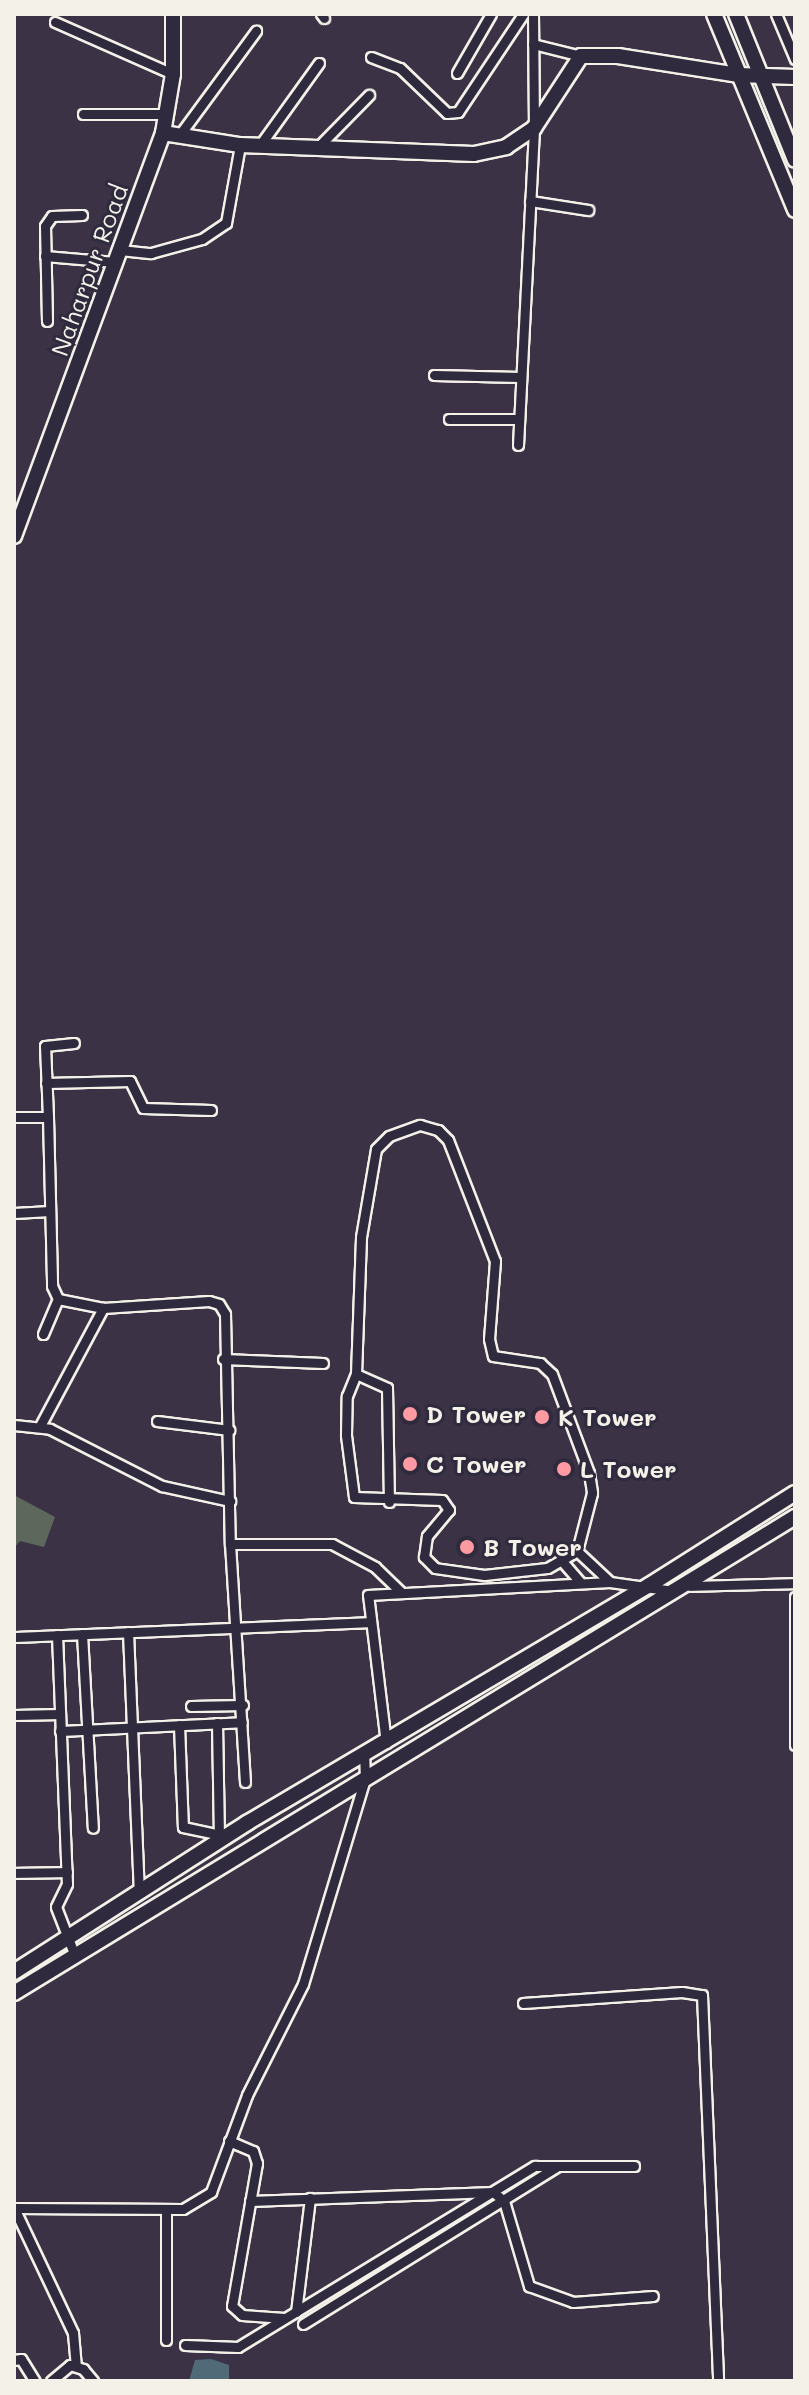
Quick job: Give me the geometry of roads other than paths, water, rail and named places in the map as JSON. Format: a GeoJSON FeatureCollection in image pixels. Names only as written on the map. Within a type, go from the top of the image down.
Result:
{"type":"FeatureCollection","features":[{"type":"Feature","properties":{"kind":"street","name":"Naharpur Road"},"geometry":{"type":"LineString","coordinates":[[14,536],[163,133],[173,74],[173,14]]}},
{"type":"Feature","properties":{"kind":"street"},"geometry":{"type":"LineString","coordinates":[[457,73],[491,14]]}},
{"type":"Feature","properties":{"kind":"street"},"geometry":{"type":"LineString","coordinates":[[371,57],[400,68],[447,113],[458,112],[523,14]]}},
{"type":"Feature","properties":{"kind":"street"},"geometry":{"type":"LineString","coordinates":[[518,445],[534,128],[533,14]]}},
{"type":"Feature","properties":{"kind":"street"},"geometry":{"type":"LineString","coordinates":[[714,14],[795,210]]}},
{"type":"Feature","properties":{"kind":"street"},"geometry":{"type":"LineString","coordinates":[[736,14],[795,160]]}},
{"type":"Feature","properties":{"kind":"street"},"geometry":{"type":"LineString","coordinates":[[776,14],[795,59]]}},
{"type":"Feature","properties":{"kind":"street"},"geometry":{"type":"LineString","coordinates":[[55,22],[173,74]]}},
{"type":"Feature","properties":{"kind":"street"},"geometry":{"type":"LineString","coordinates":[[178,137],[256,31]]}},
{"type":"Feature","properties":{"kind":"street"},"geometry":{"type":"LineString","coordinates":[[533,44],[581,56],[618,56],[738,75],[795,77]]}},
{"type":"Feature","properties":{"kind":"street"},"geometry":{"type":"LineString","coordinates":[[163,133],[240,145],[474,154],[506,147],[534,128],[581,56]]}},
{"type":"Feature","properties":{"kind":"street"},"geometry":{"type":"LineString","coordinates":[[260,145],[319,63]]}},
{"type":"Feature","properties":{"kind":"street"},"geometry":{"type":"LineString","coordinates":[[318,147],[369,95]]}},
{"type":"Feature","properties":{"kind":"street"},"geometry":{"type":"LineString","coordinates":[[83,114],[166,114]]}},
{"type":"Feature","properties":{"kind":"street"},"geometry":{"type":"LineString","coordinates":[[45,256],[151,253],[202,239],[226,223],[240,145]]}},
{"type":"Feature","properties":{"kind":"street"},"geometry":{"type":"LineString","coordinates":[[530,201],[588,210]]}},
{"type":"Feature","properties":{"kind":"street"},"geometry":{"type":"LineString","coordinates":[[47,321],[45,256],[48,219],[82,215]]}},
{"type":"Feature","properties":{"kind":"street"},"geometry":{"type":"LineString","coordinates":[[434,375],[520,377]]}},
{"type":"Feature","properties":{"kind":"street"},"geometry":{"type":"LineString","coordinates":[[449,419],[518,419]]}},
{"type":"Feature","properties":{"kind":"street"},"geometry":{"type":"LineString","coordinates":[[43,1334],[58,1299],[52,1286],[45,1046],[74,1043]]}},
{"type":"Feature","properties":{"kind":"street"},"geometry":{"type":"LineString","coordinates":[[46,1083],[130,1081],[143,1108],[211,1110]]}},
{"type":"Feature","properties":{"kind":"street"},"geometry":{"type":"LineString","coordinates":[[14,1117],[48,1117]]}},
{"type":"Feature","properties":{"kind":"street"},"geometry":{"type":"LineString","coordinates":[[420,1125],[438,1130],[448,1140],[495,1261],[489,1339],[493,1356],[540,1363],[552,1374],[589,1473],[592,1493],[577,1551],[521,1574],[435,1568],[424,1557],[427,1536],[449,1510],[442,1500],[389,1502],[354,1497],[346,1435],[347,1396],[356,1374],[361,1237],[376,1149],[389,1136],[420,1125]]}},
{"type":"Feature","properties":{"kind":"street"},"geometry":{"type":"LineString","coordinates":[[14,1213],[50,1211]]}},
{"type":"Feature","properties":{"kind":"street"},"geometry":{"type":"LineString","coordinates":[[58,1299],[103,1308],[219,1304],[225,1314],[223,1359],[229,1430],[230,1544],[239,1627],[245,1782]]}},
{"type":"Feature","properties":{"kind":"street"},"geometry":{"type":"LineString","coordinates":[[40,1426],[103,1308]]}},
{"type":"Feature","properties":{"kind":"street"},"geometry":{"type":"LineString","coordinates":[[223,1359],[323,1363]]}},
{"type":"Feature","properties":{"kind":"street"},"geometry":{"type":"LineString","coordinates":[[356,1374],[387,1388],[389,1502]]}},
{"type":"Feature","properties":{"kind":"street"},"geometry":{"type":"LineString","coordinates":[[157,1421],[229,1430]]}},
{"type":"Feature","properties":{"kind":"street"},"geometry":{"type":"LineString","coordinates":[[14,1425],[40,1426],[136,1476],[230,1501]]}},
{"type":"Feature","properties":{"kind":"street"},"geometry":{"type":"LineString","coordinates":[[14,1972],[220,1838],[648,1586],[795,1493]]}},
{"type":"Feature","properties":{"kind":"street"},"geometry":{"type":"LineString","coordinates":[[14,1993],[684,1589],[795,1517]]}},
{"type":"Feature","properties":{"kind":"street"},"geometry":{"type":"LineString","coordinates":[[230,1544],[332,1544],[375,1567],[401,1592]]}},
{"type":"Feature","properties":{"kind":"street"},"geometry":{"type":"LineString","coordinates":[[577,1551],[610,1582]]}},
{"type":"Feature","properties":{"kind":"street"},"geometry":{"type":"LineString","coordinates":[[561,1560],[581,1583]]}},
{"type":"Feature","properties":{"kind":"street"},"geometry":{"type":"LineString","coordinates":[[386,1743],[368,1595],[610,1582],[684,1589],[795,1583]]}},
{"type":"Feature","properties":{"kind":"street"},"geometry":{"type":"LineString","coordinates":[[795,1597],[795,1745]]}},
{"type":"Feature","properties":{"kind":"street"},"geometry":{"type":"LineString","coordinates":[[14,1637],[369,1622]]}},
{"type":"Feature","properties":{"kind":"street"},"geometry":{"type":"LineString","coordinates":[[128,1632],[139,1891]]}},
{"type":"Feature","properties":{"kind":"street"},"geometry":{"type":"LineString","coordinates":[[82,1634],[93,1828]]}},
{"type":"Feature","properties":{"kind":"street"},"geometry":{"type":"LineString","coordinates":[[57,1635],[67,1872],[65,1891],[56,1907],[75,1956]]}},
{"type":"Feature","properties":{"kind":"street"},"geometry":{"type":"LineString","coordinates":[[191,1706],[243,1705]]}},
{"type":"Feature","properties":{"kind":"street"},"geometry":{"type":"LineString","coordinates":[[14,1715],[60,1714]]}},
{"type":"Feature","properties":{"kind":"street"},"geometry":{"type":"LineString","coordinates":[[60,1731],[242,1722]]}},
{"type":"Feature","properties":{"kind":"street"},"geometry":{"type":"LineString","coordinates":[[217,1723],[220,1838]]}},
{"type":"Feature","properties":{"kind":"street"},"geometry":{"type":"LineString","coordinates":[[179,1725],[183,1827],[220,1838]]}},
{"type":"Feature","properties":{"kind":"street"},"geometry":{"type":"LineString","coordinates":[[93,2381],[76,2366],[73,2333],[14,2208],[166,2209],[204,2201],[303,1984],[365,1779],[364,1756]]}},
{"type":"Feature","properties":{"kind":"street"},"geometry":{"type":"LineString","coordinates":[[14,1873],[67,1872]]}},
{"type":"Feature","properties":{"kind":"street"},"geometry":{"type":"LineString","coordinates":[[523,2003],[682,1992],[702,1995],[718,2381]]}},
{"type":"Feature","properties":{"kind":"street"},"geometry":{"type":"LineString","coordinates":[[229,2141],[256,2155],[232,2306],[242,2315],[286,2318]]}},
{"type":"Feature","properties":{"kind":"street"},"geometry":{"type":"LineString","coordinates":[[303,2324],[560,2165]]}},
{"type":"Feature","properties":{"kind":"street"},"geometry":{"type":"LineString","coordinates":[[185,2345],[238,2347],[535,2166],[634,2166]]}},
{"type":"Feature","properties":{"kind":"street"},"geometry":{"type":"LineString","coordinates":[[250,2201],[493,2192],[504,2201],[529,2286],[573,2302],[653,2296]]}},
{"type":"Feature","properties":{"kind":"street"},"geometry":{"type":"LineString","coordinates":[[296,2312],[310,2198]]}},
{"type":"Feature","properties":{"kind":"street"},"geometry":{"type":"LineString","coordinates":[[166,2209],[166,2340]]}},
{"type":"Feature","properties":{"kind":"street"},"geometry":{"type":"LineString","coordinates":[[14,2360],[21,2359],[35,2381]]}},
{"type":"Feature","properties":{"kind":"street"},"geometry":{"type":"LineString","coordinates":[[51,2381],[76,2366]]}},
{"type":"Feature","properties":{"kind":"water"},"geometry":{"type":"Polygon","coordinates":[[[211,2359],[229,2365],[229,2381],[189,2381],[195,2360],[211,2359]]]}},
{"type":"Feature","properties":{"kind":"place","name":"D Tower"},"geometry":{"type":"Point","coordinates":[410,1414]}},
{"type":"Feature","properties":{"kind":"place","name":"K Tower"},"geometry":{"type":"Point","coordinates":[542,1417]}},
{"type":"Feature","properties":{"kind":"place","name":"C Tower"},"geometry":{"type":"Point","coordinates":[410,1464]}},
{"type":"Feature","properties":{"kind":"place","name":"L Tower"},"geometry":{"type":"Point","coordinates":[564,1469]}},
{"type":"Feature","properties":{"kind":"place","name":"B Tower"},"geometry":{"type":"Point","coordinates":[467,1547]}}]}
